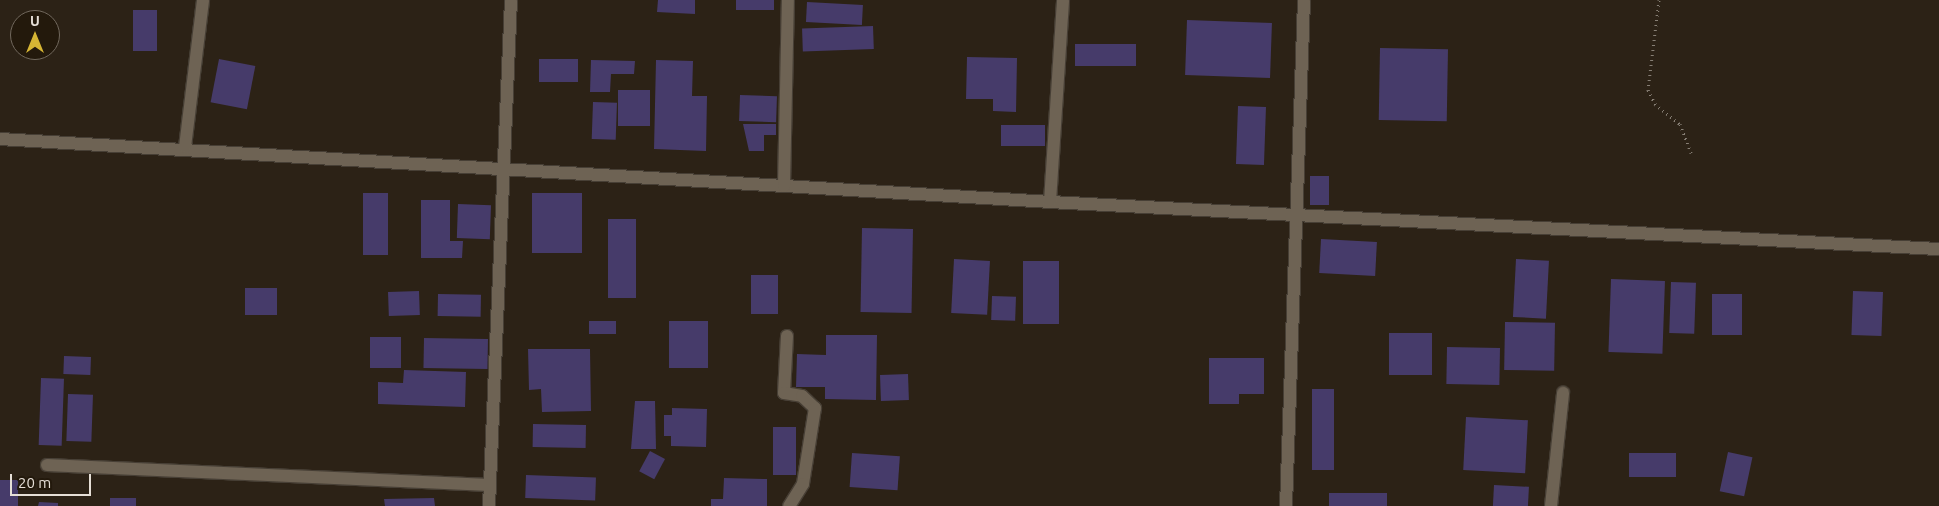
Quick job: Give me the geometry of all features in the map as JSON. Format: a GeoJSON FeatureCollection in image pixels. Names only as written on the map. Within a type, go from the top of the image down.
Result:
{"type":"FeatureCollection","features":[{"type":"Feature","properties":{"kind":"street"},"geometry":{"type":"LineString","coordinates":[[185,147],[203,0]]}},
{"type":"Feature","properties":{"kind":"street"},"geometry":{"type":"LineString","coordinates":[[489,506],[506,169],[511,0]]}},
{"type":"Feature","properties":{"kind":"street"},"geometry":{"type":"LineString","coordinates":[[784,186],[788,0]]}},
{"type":"Feature","properties":{"kind":"street"},"geometry":{"type":"LineString","coordinates":[[1050,202],[1064,0]]}},
{"type":"Feature","properties":{"kind":"street"},"geometry":{"type":"LineString","coordinates":[[1286,506],[1298,213],[1304,0]]}},
{"type":"Feature","properties":{"kind":"street"},"geometry":{"type":"LineString","coordinates":[[0,139],[185,147],[506,169],[1050,202],[1298,213],[1939,249]]}},
{"type":"Feature","properties":{"kind":"street"},"geometry":{"type":"LineString","coordinates":[[787,336],[784,393],[802,396],[815,408],[803,484],[789,506]]}},
{"type":"Feature","properties":{"kind":"street"},"geometry":{"type":"LineString","coordinates":[[1551,506],[1563,393]]}},
{"type":"Feature","properties":{"kind":"street"},"geometry":{"type":"LineString","coordinates":[[47,465],[489,485]]}},
{"type":"Feature","properties":{"kind":"path"},"geometry":{"type":"LineString","coordinates":[[1659,0],[1648,90],[1655,104],[1680,124],[1691,152]]}},
{"type":"Feature","properties":{"kind":"building"},"geometry":{"type":"Polygon","coordinates":[[[658,0],[695,0],[695,14],[657,12],[658,0]]]}},
{"type":"Feature","properties":{"kind":"building"},"geometry":{"type":"Polygon","coordinates":[[[736,0],[774,0],[774,10],[736,10],[736,0]]]}},
{"type":"Feature","properties":{"kind":"building"},"geometry":{"type":"Polygon","coordinates":[[[807,2],[863,5],[862,25],[806,22],[807,2]]]}},
{"type":"Feature","properties":{"kind":"building"},"geometry":{"type":"Polygon","coordinates":[[[133,10],[157,10],[157,51],[133,51],[133,10]]]}},
{"type":"Feature","properties":{"kind":"building"},"geometry":{"type":"Polygon","coordinates":[[[1187,20],[1272,23],[1270,78],[1185,75],[1187,20]]]}},
{"type":"Feature","properties":{"kind":"building"},"geometry":{"type":"Polygon","coordinates":[[[873,26],[874,49],[803,51],[802,28],[873,26]]]}},
{"type":"Feature","properties":{"kind":"building"},"geometry":{"type":"Polygon","coordinates":[[[1075,44],[1136,44],[1136,66],[1075,66],[1075,44]]]}},
{"type":"Feature","properties":{"kind":"building"},"geometry":{"type":"Polygon","coordinates":[[[1380,48],[1448,49],[1447,121],[1379,120],[1380,48]]]}},
{"type":"Feature","properties":{"kind":"building"},"geometry":{"type":"Polygon","coordinates":[[[967,57],[1017,58],[1016,112],[993,111],[993,99],[966,99],[967,57]]]}},
{"type":"Feature","properties":{"kind":"building"},"geometry":{"type":"Polygon","coordinates":[[[219,59],[255,66],[247,109],[211,102],[219,59]]]}},
{"type":"Feature","properties":{"kind":"building"},"geometry":{"type":"Polygon","coordinates":[[[539,59],[578,59],[578,82],[539,82],[539,59]]]}},
{"type":"Feature","properties":{"kind":"building"},"geometry":{"type":"Polygon","coordinates":[[[591,60],[635,61],[634,74],[611,74],[610,92],[590,92],[591,60]]]}},
{"type":"Feature","properties":{"kind":"building"},"geometry":{"type":"Polygon","coordinates":[[[656,60],[693,61],[692,96],[707,96],[706,151],[654,149],[656,60]]]}},
{"type":"Feature","properties":{"kind":"building"},"geometry":{"type":"Polygon","coordinates":[[[618,90],[650,90],[650,126],[618,126],[618,90]]]}},
{"type":"Feature","properties":{"kind":"building"},"geometry":{"type":"Polygon","coordinates":[[[740,95],[777,96],[776,122],[739,121],[740,95]]]}},
{"type":"Feature","properties":{"kind":"building"},"geometry":{"type":"Polygon","coordinates":[[[593,102],[617,103],[616,140],[592,139],[593,102]]]}},
{"type":"Feature","properties":{"kind":"building"},"geometry":{"type":"Polygon","coordinates":[[[1238,106],[1266,107],[1264,165],[1236,164],[1238,106]]]}},
{"type":"Feature","properties":{"kind":"building"},"geometry":{"type":"Polygon","coordinates":[[[743,124],[776,124],[776,135],[764,135],[764,151],[749,151],[743,124]]]}},
{"type":"Feature","properties":{"kind":"building"},"geometry":{"type":"Polygon","coordinates":[[[1001,125],[1045,125],[1045,146],[1001,146],[1001,125]]]}},
{"type":"Feature","properties":{"kind":"building"},"geometry":{"type":"Polygon","coordinates":[[[1310,176],[1329,176],[1329,205],[1310,205],[1310,176]]]}},
{"type":"Feature","properties":{"kind":"building"},"geometry":{"type":"Polygon","coordinates":[[[363,193],[388,193],[388,255],[363,255],[363,193]]]}},
{"type":"Feature","properties":{"kind":"building"},"geometry":{"type":"Polygon","coordinates":[[[532,193],[582,193],[582,253],[532,253],[532,193]]]}},
{"type":"Feature","properties":{"kind":"building"},"geometry":{"type":"Polygon","coordinates":[[[421,200],[450,200],[450,241],[463,241],[462,258],[421,258],[421,200]]]}},
{"type":"Feature","properties":{"kind":"building"},"geometry":{"type":"Polygon","coordinates":[[[458,204],[491,205],[490,239],[457,238],[458,204]]]}},
{"type":"Feature","properties":{"kind":"building"},"geometry":{"type":"Polygon","coordinates":[[[608,219],[636,219],[636,298],[608,298],[608,219]]]}},
{"type":"Feature","properties":{"kind":"building"},"geometry":{"type":"Polygon","coordinates":[[[862,228],[913,229],[912,313],[861,312],[862,228]]]}},
{"type":"Feature","properties":{"kind":"building"},"geometry":{"type":"Polygon","coordinates":[[[1321,239],[1377,242],[1375,276],[1319,273],[1321,239]]]}},
{"type":"Feature","properties":{"kind":"building"},"geometry":{"type":"Polygon","coordinates":[[[954,259],[990,261],[987,315],[951,313],[954,259]]]}},
{"type":"Feature","properties":{"kind":"building"},"geometry":{"type":"Polygon","coordinates":[[[1516,259],[1549,261],[1546,319],[1513,317],[1516,259]]]}},
{"type":"Feature","properties":{"kind":"building"},"geometry":{"type":"Polygon","coordinates":[[[1023,261],[1059,261],[1059,324],[1023,324],[1023,261]]]}},
{"type":"Feature","properties":{"kind":"building"},"geometry":{"type":"Polygon","coordinates":[[[751,275],[778,275],[778,314],[751,314],[751,275]]]}},
{"type":"Feature","properties":{"kind":"building"},"geometry":{"type":"Polygon","coordinates":[[[1611,279],[1665,281],[1662,354],[1608,352],[1611,279]]]}},
{"type":"Feature","properties":{"kind":"building"},"geometry":{"type":"Polygon","coordinates":[[[1671,282],[1696,283],[1694,334],[1669,333],[1671,282]]]}},
{"type":"Feature","properties":{"kind":"building"},"geometry":{"type":"Polygon","coordinates":[[[245,288],[277,288],[277,315],[245,315],[245,288]]]}},
{"type":"Feature","properties":{"kind":"building"},"geometry":{"type":"Polygon","coordinates":[[[419,291],[420,315],[389,316],[388,292],[419,291]]]}},
{"type":"Feature","properties":{"kind":"building"},"geometry":{"type":"Polygon","coordinates":[[[1853,291],[1883,292],[1881,336],[1851,335],[1853,291]]]}},
{"type":"Feature","properties":{"kind":"building"},"geometry":{"type":"Polygon","coordinates":[[[438,294],[481,295],[481,317],[438,316],[438,294]]]}},
{"type":"Feature","properties":{"kind":"building"},"geometry":{"type":"Polygon","coordinates":[[[1712,294],[1742,294],[1742,335],[1712,335],[1712,294]]]}},
{"type":"Feature","properties":{"kind":"building"},"geometry":{"type":"Polygon","coordinates":[[[992,296],[1016,297],[1015,321],[991,320],[992,296]]]}},
{"type":"Feature","properties":{"kind":"building"},"geometry":{"type":"Polygon","coordinates":[[[589,321],[616,321],[616,334],[589,334],[589,321]]]}},
{"type":"Feature","properties":{"kind":"building"},"geometry":{"type":"Polygon","coordinates":[[[669,321],[708,321],[708,368],[669,368],[669,321]]]}},
{"type":"Feature","properties":{"kind":"building"},"geometry":{"type":"Polygon","coordinates":[[[1505,322],[1555,323],[1554,371],[1504,370],[1505,322]]]}},
{"type":"Feature","properties":{"kind":"building"},"geometry":{"type":"Polygon","coordinates":[[[1389,333],[1432,333],[1432,375],[1389,375],[1389,333]]]}},
{"type":"Feature","properties":{"kind":"building"},"geometry":{"type":"Polygon","coordinates":[[[826,335],[877,335],[876,400],[825,399],[825,387],[796,387],[797,354],[826,355],[826,335]]]}},
{"type":"Feature","properties":{"kind":"building"},"geometry":{"type":"Polygon","coordinates":[[[370,337],[401,337],[401,368],[370,368],[370,337]]]}},
{"type":"Feature","properties":{"kind":"building"},"geometry":{"type":"Polygon","coordinates":[[[424,338],[488,339],[487,369],[423,368],[424,338]]]}},
{"type":"Feature","properties":{"kind":"building"},"geometry":{"type":"Polygon","coordinates":[[[1447,347],[1500,348],[1499,385],[1446,384],[1447,347]]]}},
{"type":"Feature","properties":{"kind":"building"},"geometry":{"type":"Polygon","coordinates":[[[528,349],[590,349],[591,411],[542,412],[541,389],[529,390],[528,349]]]}},
{"type":"Feature","properties":{"kind":"building"},"geometry":{"type":"Polygon","coordinates":[[[64,356],[91,357],[90,375],[63,374],[64,356]]]}},
{"type":"Feature","properties":{"kind":"building"},"geometry":{"type":"Polygon","coordinates":[[[1209,358],[1264,358],[1264,394],[1239,394],[1239,404],[1209,404],[1209,358]]]}},
{"type":"Feature","properties":{"kind":"building"},"geometry":{"type":"Polygon","coordinates":[[[404,370],[466,372],[465,407],[378,404],[378,382],[403,383],[404,370]]]}},
{"type":"Feature","properties":{"kind":"building"},"geometry":{"type":"Polygon","coordinates":[[[908,374],[909,400],[881,401],[880,375],[908,374]]]}},
{"type":"Feature","properties":{"kind":"building"},"geometry":{"type":"Polygon","coordinates":[[[41,378],[64,379],[62,446],[39,445],[41,378]]]}},
{"type":"Feature","properties":{"kind":"building"},"geometry":{"type":"Polygon","coordinates":[[[1312,389],[1334,389],[1334,470],[1312,470],[1312,389]]]}},
{"type":"Feature","properties":{"kind":"building"},"geometry":{"type":"Polygon","coordinates":[[[68,394],[93,395],[91,442],[66,441],[68,394]]]}},
{"type":"Feature","properties":{"kind":"building"},"geometry":{"type":"Polygon","coordinates":[[[635,401],[655,401],[656,449],[631,449],[635,401]]]}},
{"type":"Feature","properties":{"kind":"building"},"geometry":{"type":"Polygon","coordinates":[[[672,408],[707,409],[706,447],[671,446],[671,436],[664,436],[664,415],[672,415],[672,408]]]}},
{"type":"Feature","properties":{"kind":"building"},"geometry":{"type":"Polygon","coordinates":[[[1466,417],[1528,420],[1525,473],[1463,470],[1466,417]]]}},
{"type":"Feature","properties":{"kind":"building"},"geometry":{"type":"Polygon","coordinates":[[[533,424],[586,425],[586,448],[533,447],[533,424]]]}},
{"type":"Feature","properties":{"kind":"building"},"geometry":{"type":"Polygon","coordinates":[[[773,427],[796,427],[796,475],[773,475],[773,427]]]}},
{"type":"Feature","properties":{"kind":"building"},"geometry":{"type":"Polygon","coordinates":[[[650,451],[665,459],[654,479],[639,471],[650,451]]]}},
{"type":"Feature","properties":{"kind":"building"},"geometry":{"type":"Polygon","coordinates":[[[1728,452],[1752,457],[1744,496],[1720,491],[1728,452]]]}},
{"type":"Feature","properties":{"kind":"building"},"geometry":{"type":"Polygon","coordinates":[[[852,453],[900,456],[898,490],[850,487],[852,453]]]}},
{"type":"Feature","properties":{"kind":"building"},"geometry":{"type":"Polygon","coordinates":[[[1629,453],[1676,453],[1676,477],[1629,477],[1629,453]]]}},
{"type":"Feature","properties":{"kind":"building"},"geometry":{"type":"Polygon","coordinates":[[[526,475],[596,477],[595,500],[525,498],[526,475]]]}},
{"type":"Feature","properties":{"kind":"building"},"geometry":{"type":"Polygon","coordinates":[[[724,478],[767,479],[767,506],[711,506],[711,499],[723,499],[724,478]]]}},
{"type":"Feature","properties":{"kind":"building"},"geometry":{"type":"Polygon","coordinates":[[[0,480],[18,480],[18,506],[0,506],[0,480]]]}},
{"type":"Feature","properties":{"kind":"building"},"geometry":{"type":"Polygon","coordinates":[[[1494,485],[1529,487],[1528,506],[1493,506],[1494,485]]]}},
{"type":"Feature","properties":{"kind":"building"},"geometry":{"type":"Polygon","coordinates":[[[1329,493],[1387,493],[1387,506],[1329,506],[1329,493]]]}},
{"type":"Feature","properties":{"kind":"building"},"geometry":{"type":"Polygon","coordinates":[[[110,498],[136,498],[136,506],[110,506],[110,498]]]}},
{"type":"Feature","properties":{"kind":"building"},"geometry":{"type":"Polygon","coordinates":[[[434,498],[435,506],[385,506],[384,499],[434,498]]]}},
{"type":"Feature","properties":{"kind":"building"},"geometry":{"type":"Polygon","coordinates":[[[39,502],[58,503],[58,506],[38,506],[39,502]]]}}]}
